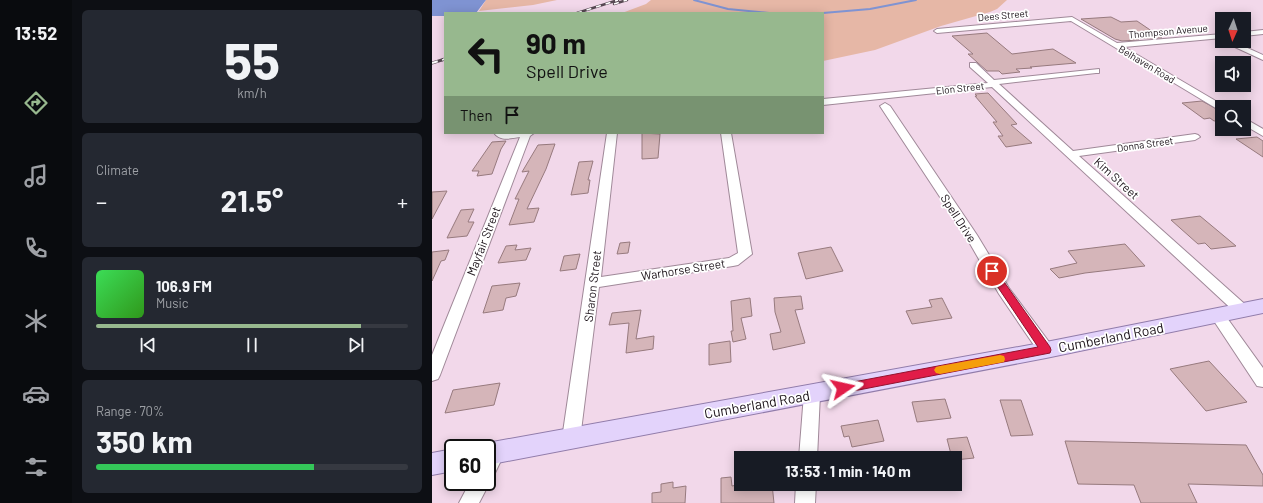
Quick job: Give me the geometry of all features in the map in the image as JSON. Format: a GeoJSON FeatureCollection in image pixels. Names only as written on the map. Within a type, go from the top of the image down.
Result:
{"type":"FeatureCollection","features":[{"type":"Feature","properties":{"kind":"main road","name":"Cumberland Road"},"geometry":{"type":"LineString","coordinates":[[496,457],[571,439],[1046,350],[1263,306]]}},
{"type":"Feature","properties":{"kind":"main road"},"geometry":{"type":"LineString","coordinates":[[432,464],[444,462]]}},
{"type":"Feature","properties":{"kind":"street","name":"Dees Street"},"geometry":{"type":"LineString","coordinates":[[937,31],[1072,19]]}},
{"type":"Feature","properties":{"kind":"street","name":"Belhaven Road"},"geometry":{"type":"LineString","coordinates":[[1072,19],[1215,104]]}},
{"type":"Feature","properties":{"kind":"street"},"geometry":{"type":"LineString","coordinates":[[1251,33],[1263,32]]}},
{"type":"Feature","properties":{"kind":"street","name":"Thompson Avenue"},"geometry":{"type":"LineString","coordinates":[[1116,45],[1215,37]]}},
{"type":"Feature","properties":{"kind":"street"},"geometry":{"type":"LineString","coordinates":[[1241,48],[1263,58]]}},
{"type":"Feature","properties":{"kind":"street","name":"Kim Street"},"geometry":{"type":"LineString","coordinates":[[973,65],[1242,311]]}},
{"type":"Feature","properties":{"kind":"street","name":"Elon Street"},"geometry":{"type":"LineString","coordinates":[[824,102],[990,85],[996,82],[1096,71]]}},
{"type":"Feature","properties":{"kind":"street","name":"Spell Drive"},"geometry":{"type":"LineString","coordinates":[[885,106],[966,229],[1004,291],[1046,350]]}},
{"type":"Feature","properties":{"kind":"street"},"geometry":{"type":"LineString","coordinates":[[1251,125],[1263,132]]}},
{"type":"Feature","properties":{"kind":"street"},"geometry":{"type":"LineString","coordinates":[[500,134],[502,136],[518,134]]}},
{"type":"Feature","properties":{"kind":"street","name":"Mayfair Street"},"geometry":{"type":"LineString","coordinates":[[432,375],[526,134]]}},
{"type":"Feature","properties":{"kind":"street","name":"Sharon Street"},"geometry":{"type":"LineString","coordinates":[[571,439],[612,134]]}},
{"type":"Feature","properties":{"kind":"street","name":"Warhorse Street"},"geometry":{"type":"LineString","coordinates":[[593,283],[733,262],[745,254],[726,134]]}},
{"type":"Feature","properties":{"kind":"street","name":"Donna Street"},"geometry":{"type":"LineString","coordinates":[[1071,154],[1194,137]]}},
{"type":"Feature","properties":{"kind":"street"},"geometry":{"type":"LineString","coordinates":[[1217,315],[1263,382]]}},
{"type":"Feature","properties":{"kind":"street"},"geometry":{"type":"LineString","coordinates":[[808,451],[812,394]]}},
{"type":"Feature","properties":{"kind":"street"},"geometry":{"type":"LineString","coordinates":[[469,503],[475,491]]}},
{"type":"Feature","properties":{"kind":"street"},"geometry":{"type":"LineString","coordinates":[[805,503],[806,491]]}},
{"type":"Feature","properties":{"kind":"shaded area"},"geometry":{"type":"Polygon","coordinates":[[[486,0],[557,0],[533,5],[479,11],[486,0]]]}},
{"type":"Feature","properties":{"kind":"shaded area"},"geometry":{"type":"Polygon","coordinates":[[[651,0],[1007,0],[997,9],[990,12],[941,26],[875,50],[824,61],[824,12],[625,12],[646,4],[651,0]]]}},
{"type":"Feature","properties":{"kind":"water"},"geometry":{"type":"Polygon","coordinates":[[[432,0],[486,0],[477,12],[444,12],[444,16],[432,16],[432,0]]]}},
{"type":"Feature","properties":{"kind":"building"},"geometry":{"type":"Polygon","coordinates":[[[1111,17],[1121,22],[1137,21],[1162,38],[1137,38],[1139,40],[1122,41],[1115,39],[1081,19],[1111,17]]]}},
{"type":"Feature","properties":{"kind":"building"},"geometry":{"type":"Polygon","coordinates":[[[987,33],[1012,54],[1053,49],[1076,63],[1016,69],[1020,72],[1002,74],[999,71],[987,71],[968,54],[973,54],[952,36],[987,33]]]}},
{"type":"Feature","properties":{"kind":"building"},"geometry":{"type":"Polygon","coordinates":[[[988,93],[1017,124],[1011,125],[1032,143],[1006,147],[998,136],[1003,136],[993,122],[997,122],[975,96],[977,96],[975,94],[988,93]]]}},
{"type":"Feature","properties":{"kind":"building"},"geometry":{"type":"Polygon","coordinates":[[[1202,101],[1215,108],[1215,121],[1210,118],[1204,119],[1182,103],[1202,101]]]}},
{"type":"Feature","properties":{"kind":"building"},"geometry":{"type":"Polygon","coordinates":[[[642,134],[660,134],[658,158],[642,159],[642,134]]]}},
{"type":"Feature","properties":{"kind":"building"},"geometry":{"type":"Polygon","coordinates":[[[1257,137],[1263,141],[1263,157],[1236,139],[1257,137]]]}},
{"type":"Feature","properties":{"kind":"building"},"geometry":{"type":"Polygon","coordinates":[[[506,141],[501,149],[492,174],[477,176],[479,171],[472,171],[492,142],[506,141]]]}},
{"type":"Feature","properties":{"kind":"building"},"geometry":{"type":"Polygon","coordinates":[[[555,144],[546,169],[527,209],[539,208],[534,222],[509,225],[519,199],[515,199],[529,171],[522,172],[538,145],[555,144]]]}},
{"type":"Feature","properties":{"kind":"building"},"geometry":{"type":"Polygon","coordinates":[[[593,161],[588,180],[590,180],[588,193],[571,195],[579,162],[593,161]]]}},
{"type":"Feature","properties":{"kind":"building"},"geometry":{"type":"Polygon","coordinates":[[[447,191],[432,219],[432,192],[447,191]]]}},
{"type":"Feature","properties":{"kind":"building"},"geometry":{"type":"Polygon","coordinates":[[[474,209],[468,222],[474,222],[467,236],[447,238],[461,210],[474,209]]]}},
{"type":"Feature","properties":{"kind":"building"},"geometry":{"type":"Polygon","coordinates":[[[1200,216],[1236,246],[1211,249],[1205,243],[1198,244],[1171,220],[1200,216]]]}},
{"type":"Feature","properties":{"kind":"building"},"geometry":{"type":"Polygon","coordinates":[[[630,242],[628,253],[617,254],[620,243],[630,242]]]}},
{"type":"Feature","properties":{"kind":"building"},"geometry":{"type":"Polygon","coordinates":[[[1125,244],[1145,266],[1085,273],[1059,278],[1050,269],[1077,263],[1068,251],[1125,244]]]}},
{"type":"Feature","properties":{"kind":"building"},"geometry":{"type":"Polygon","coordinates":[[[517,245],[515,250],[531,248],[526,260],[498,263],[506,246],[517,245]]]}},
{"type":"Feature","properties":{"kind":"building"},"geometry":{"type":"Polygon","coordinates":[[[831,247],[843,271],[806,279],[798,253],[831,247]]]}},
{"type":"Feature","properties":{"kind":"building"},"geometry":{"type":"Polygon","coordinates":[[[449,250],[445,260],[441,261],[432,281],[432,252],[449,250]]]}},
{"type":"Feature","properties":{"kind":"building"},"geometry":{"type":"Polygon","coordinates":[[[580,254],[576,269],[560,271],[564,256],[580,254]]]}},
{"type":"Feature","properties":{"kind":"building"},"geometry":{"type":"Polygon","coordinates":[[[520,283],[516,296],[506,298],[503,310],[483,313],[492,286],[520,283]]]}},
{"type":"Feature","properties":{"kind":"building"},"geometry":{"type":"Polygon","coordinates":[[[801,296],[803,309],[795,310],[805,343],[773,350],[770,334],[781,332],[775,312],[774,298],[801,296]]]}},
{"type":"Feature","properties":{"kind":"building"},"geometry":{"type":"Polygon","coordinates":[[[750,298],[752,316],[741,318],[746,339],[733,342],[731,331],[733,331],[731,301],[750,298]]]}},
{"type":"Feature","properties":{"kind":"building"},"geometry":{"type":"Polygon","coordinates":[[[942,298],[952,318],[912,324],[906,311],[932,307],[929,300],[942,298]]]}},
{"type":"Feature","properties":{"kind":"building"},"geometry":{"type":"Polygon","coordinates":[[[641,310],[636,339],[654,336],[653,349],[626,353],[629,323],[609,325],[612,313],[641,310]]]}},
{"type":"Feature","properties":{"kind":"building"},"geometry":{"type":"Polygon","coordinates":[[[730,341],[731,362],[709,365],[709,344],[730,341]]]}},
{"type":"Feature","properties":{"kind":"building"},"geometry":{"type":"Polygon","coordinates":[[[1209,361],[1247,402],[1206,411],[1170,369],[1209,361]]]}},
{"type":"Feature","properties":{"kind":"building"},"geometry":{"type":"Polygon","coordinates":[[[500,383],[494,405],[445,413],[453,390],[500,383]]]}},
{"type":"Feature","properties":{"kind":"building"},"geometry":{"type":"Polygon","coordinates":[[[945,399],[951,418],[917,422],[912,402],[945,399]]]}},
{"type":"Feature","properties":{"kind":"building"},"geometry":{"type":"Polygon","coordinates":[[[1000,400],[1021,400],[1033,435],[1011,436],[1000,400]]]}},
{"type":"Feature","properties":{"kind":"building"},"geometry":{"type":"Polygon","coordinates":[[[878,420],[884,441],[852,447],[849,436],[844,437],[841,426],[878,420]]]}},
{"type":"Feature","properties":{"kind":"building"},"geometry":{"type":"Polygon","coordinates":[[[967,437],[974,458],[962,459],[962,451],[950,451],[947,439],[967,437]]]}},
{"type":"Feature","properties":{"kind":"building"},"geometry":{"type":"Polygon","coordinates":[[[1065,441],[1246,445],[1263,475],[1263,486],[1188,484],[1197,503],[1141,503],[1134,485],[1078,484],[1065,441]]]}},
{"type":"Feature","properties":{"kind":"building"},"geometry":{"type":"Polygon","coordinates":[[[731,477],[734,491],[773,491],[774,503],[721,503],[721,478],[731,477]]]}},
{"type":"Feature","properties":{"kind":"building"},"geometry":{"type":"Polygon","coordinates":[[[673,482],[673,488],[686,486],[685,503],[652,503],[652,493],[661,492],[661,484],[673,482]]]}},
{"type":"Feature","properties":{"kind":"waterway"},"geometry":{"type":"LineString","coordinates":[[694,0],[728,9],[759,12]]}},
{"type":"Feature","properties":{"kind":"waterway"},"geometry":{"type":"LineString","coordinates":[[824,13],[870,9],[916,0]]}},
{"type":"Feature","properties":{"kind":"railway"},"geometry":{"type":"LineString","coordinates":[[580,12],[618,0]]}},
{"type":"Feature","properties":{"kind":"railway"},"geometry":{"type":"LineString","coordinates":[[614,4],[627,0]]}},
{"type":"Feature","properties":{"kind":"railway"},"geometry":{"type":"LineString","coordinates":[[432,63],[444,59]]}},
{"type":"Feature","properties":{"kind":"slow traffic"},"geometry":{"type":"LineString","coordinates":[[940,370],[1000,359]]}},
{"type":"Feature","properties":{"kind":"route"},"geometry":{"type":"LineString","coordinates":[[843,388],[1046,350],[1004,291],[992,271]]}}]}
